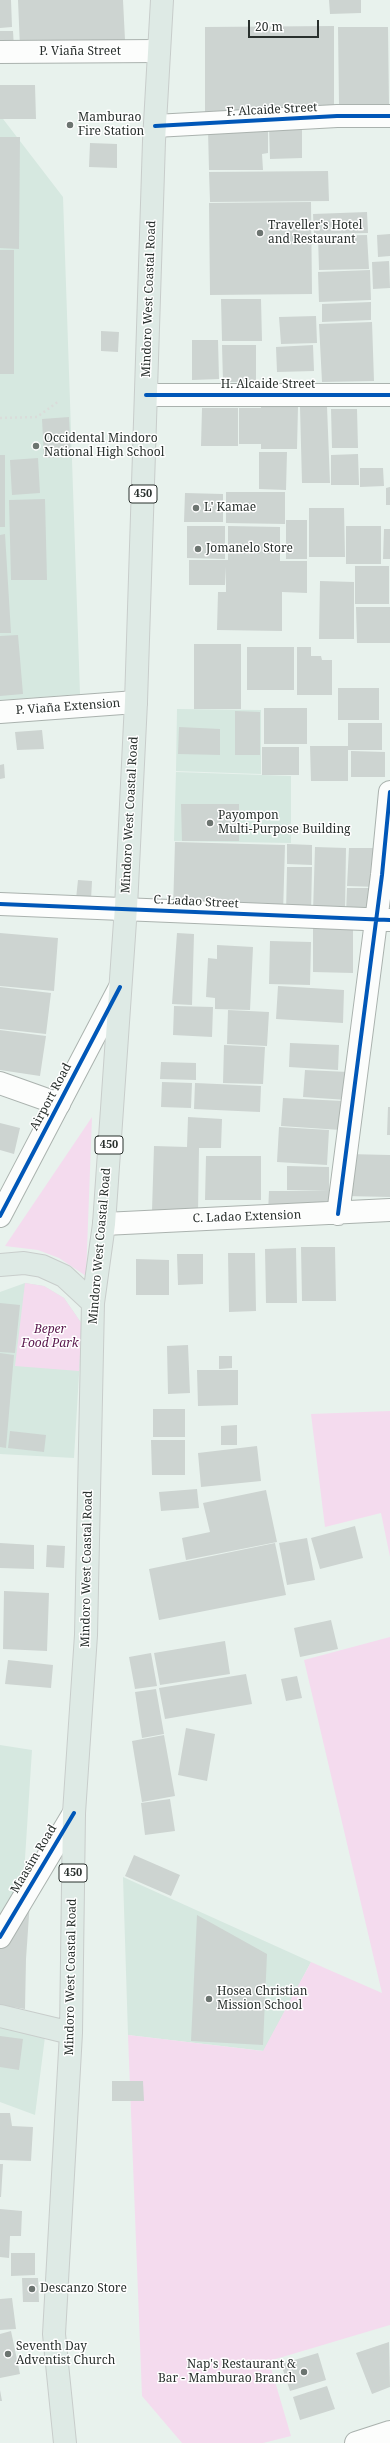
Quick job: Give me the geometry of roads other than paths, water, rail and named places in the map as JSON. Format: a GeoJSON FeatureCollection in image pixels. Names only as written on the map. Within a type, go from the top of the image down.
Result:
{"type":"FeatureCollection","features":[{"type":"Feature","properties":{"kind":"main road","name":"Mindoro West Coastal Road"},"geometry":{"type":"LineString","coordinates":[[66,2441],[54,2334],[71,2033],[74,1813],[86,1635],[93,1303],[104,1224],[126,907],[136,702],[155,126],[162,0]]}},
{"type":"Feature","properties":{"kind":"main road"},"geometry":{"type":"LineString","coordinates":[[0,1265],[24,1263],[42,1266],[64,1276],[93,1303]]}},
{"type":"Feature","properties":{"kind":"main road"},"geometry":{"type":"LineString","coordinates":[[0,2016],[71,2033]]}},
{"type":"Feature","properties":{"kind":"street","name":"P. Viaña Street"},"geometry":{"type":"LineString","coordinates":[[0,52],[159,51]]}},
{"type":"Feature","properties":{"kind":"street","name":"F. Alcaide Street"},"geometry":{"type":"LineString","coordinates":[[155,126],[337,116],[390,116]]}},
{"type":"Feature","properties":{"kind":"street","name":"H. Alcaide Street"},"geometry":{"type":"LineString","coordinates":[[146,394],[390,395]]}},
{"type":"Feature","properties":{"kind":"street","name":"P. Viaña Extension"},"geometry":{"type":"LineString","coordinates":[[0,712],[136,702]]}},
{"type":"Feature","properties":{"kind":"street"},"geometry":{"type":"LineString","coordinates":[[338,1214],[383,920],[382,874],[390,792]]}},
{"type":"Feature","properties":{"kind":"street","name":"C. Ladao Street"},"geometry":{"type":"LineString","coordinates":[[0,904],[126,907],[383,920]]}},
{"type":"Feature","properties":{"kind":"street","name":"Airport Road"},"geometry":{"type":"LineString","coordinates":[[0,1216],[120,987]]}},
{"type":"Feature","properties":{"kind":"street"},"geometry":{"type":"LineString","coordinates":[[0,1083],[59,1104]]}},
{"type":"Feature","properties":{"kind":"street","name":"C. Ladao Extension"},"geometry":{"type":"LineString","coordinates":[[104,1224],[338,1214],[390,1210]]}},
{"type":"Feature","properties":{"kind":"street","name":"Maasim Road"},"geometry":{"type":"LineString","coordinates":[[0,1937],[74,1813]]}},
{"type":"Feature","properties":{"kind":"street"},"geometry":{"type":"LineString","coordinates":[[356,2443],[390,2432]]}},
{"type":"Feature","properties":{"kind":"place","name":"Mamburao Fire Station"},"geometry":{"type":"Point","coordinates":[70,125]}},
{"type":"Feature","properties":{"kind":"place","name":"Traveller's Hotel and Restaurant"},"geometry":{"type":"Point","coordinates":[260,233]}},
{"type":"Feature","properties":{"kind":"place","name":"Occidental Mindoro National High School"},"geometry":{"type":"Point","coordinates":[36,446]}},
{"type":"Feature","properties":{"kind":"place","name":"L' Kamae"},"geometry":{"type":"Point","coordinates":[196,508]}},
{"type":"Feature","properties":{"kind":"place","name":"Jomanelo Store"},"geometry":{"type":"Point","coordinates":[198,549]}},
{"type":"Feature","properties":{"kind":"place","name":"Payompon Multi-Purpose Building"},"geometry":{"type":"Point","coordinates":[210,823]}},
{"type":"Feature","properties":{"kind":"place","name":"Hosea Christian Mission School"},"geometry":{"type":"Point","coordinates":[209,1999]}},
{"type":"Feature","properties":{"kind":"place","name":"Descanzo Store"},"geometry":{"type":"Point","coordinates":[32,2289]}},
{"type":"Feature","properties":{"kind":"place","name":"Seventh Day Adventist Church"},"geometry":{"type":"Point","coordinates":[8,2354]}},
{"type":"Feature","properties":{"kind":"place","name":"Nap's Restaurant & Bar - Mamburao Branch"},"geometry":{"type":"Point","coordinates":[304,2372]}},
{"type":"Feature","properties":{"kind":"park label","name":"Beper Food Park"},"geometry":{"type":"Point","coordinates":[50,1337]}}]}
